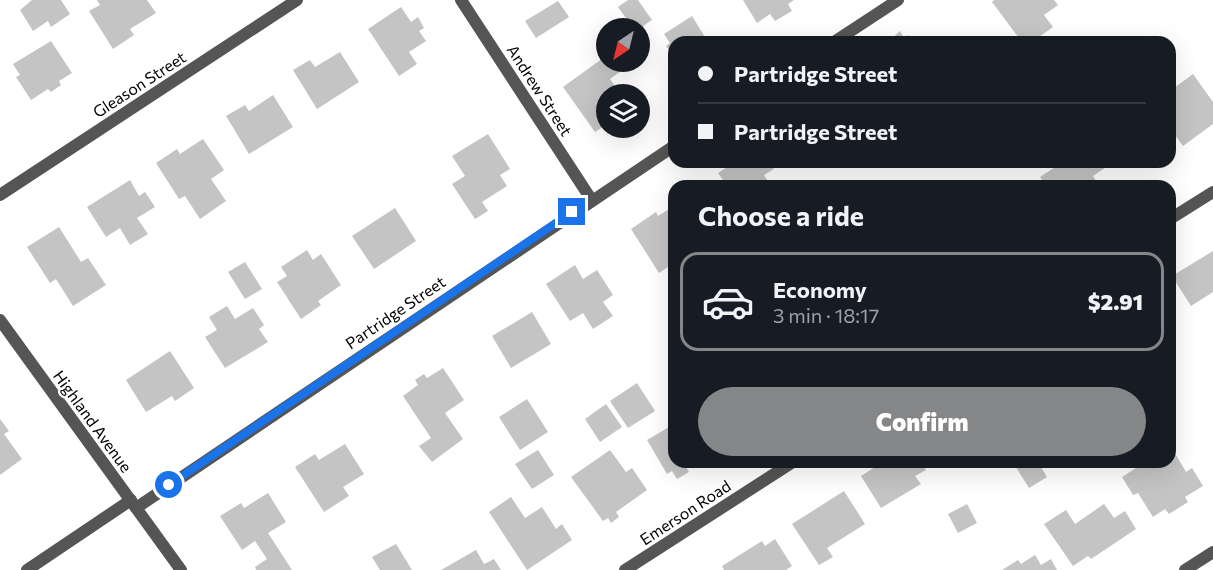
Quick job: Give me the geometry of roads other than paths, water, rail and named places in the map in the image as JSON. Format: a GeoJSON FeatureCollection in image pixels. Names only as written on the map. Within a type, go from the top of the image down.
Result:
{"type":"FeatureCollection","features":[{"type":"Feature","properties":{"kind":"street","name":"Gleason Street"},"geometry":{"type":"LineString","coordinates":[[0,195],[297,0]]}},
{"type":"Feature","properties":{"kind":"street","name":"Andrew Street"},"geometry":{"type":"LineString","coordinates":[[462,0],[591,199]]}},
{"type":"Feature","properties":{"kind":"street"},"geometry":{"type":"LineString","coordinates":[[843,36],[898,0]]}},
{"type":"Feature","properties":{"kind":"street","name":"Partridge Street"},"geometry":{"type":"LineString","coordinates":[[27,570],[134,504],[668,150]]}},
{"type":"Feature","properties":{"kind":"street"},"geometry":{"type":"LineString","coordinates":[[1176,215],[1213,192]]}},
{"type":"Feature","properties":{"kind":"street","name":"Highland Avenue"},"geometry":{"type":"LineString","coordinates":[[0,320],[181,570]]}},
{"type":"Feature","properties":{"kind":"street","name":"Emerson Road"},"geometry":{"type":"LineString","coordinates":[[625,570],[784,468]]}},
{"type":"Feature","properties":{"kind":"street"},"geometry":{"type":"LineString","coordinates":[[1185,570],[1213,552]]}}]}
